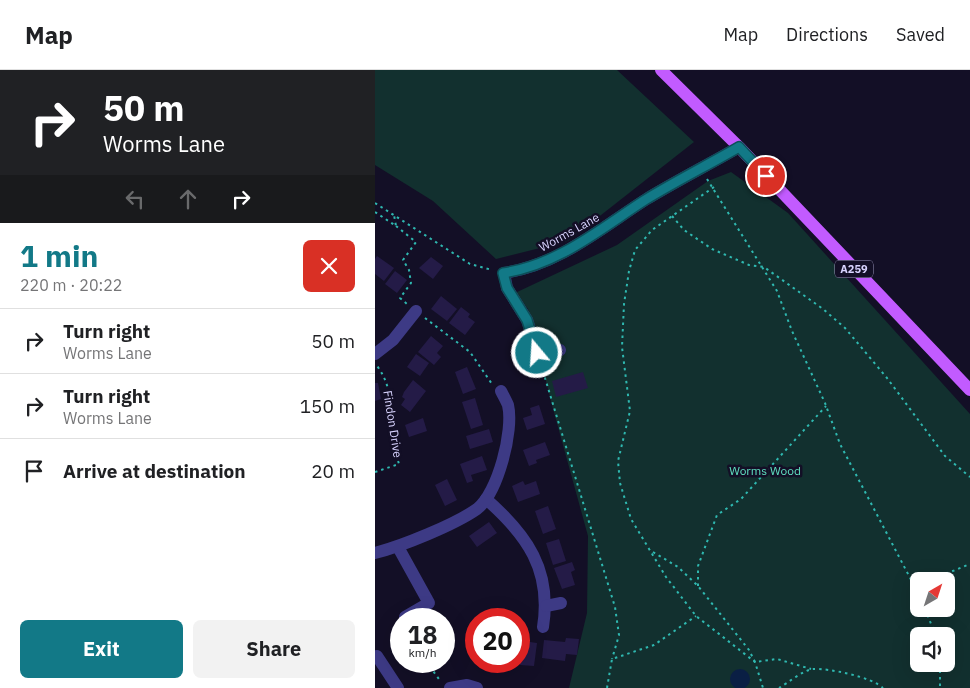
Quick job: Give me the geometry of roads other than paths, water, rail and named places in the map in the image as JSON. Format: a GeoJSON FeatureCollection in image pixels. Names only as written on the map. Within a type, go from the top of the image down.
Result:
{"type":"FeatureCollection","features":[{"type":"Feature","properties":{"kind":"main road","name":"A259"},"geometry":{"type":"LineString","coordinates":[[661,70],[739,147],[970,390]]}},
{"type":"Feature","properties":{"kind":"street","name":"Worms Lane"},"geometry":{"type":"LineString","coordinates":[[560,350],[537,353],[527,320],[507,288],[503,273],[528,270],[585,241],[644,201],[739,147]]}},
{"type":"Feature","properties":{"kind":"street"},"geometry":{"type":"LineString","coordinates":[[375,354],[393,340],[416,311]]}},
{"type":"Feature","properties":{"kind":"street"},"geometry":{"type":"LineString","coordinates":[[375,553],[398,547],[465,516],[478,508],[486,499],[503,457],[514,403],[501,391]]}},
{"type":"Feature","properties":{"kind":"street"},"geometry":{"type":"LineString","coordinates":[[486,499],[510,520],[530,549],[543,576],[546,606],[543,627]]}},
{"type":"Feature","properties":{"kind":"street"},"geometry":{"type":"LineString","coordinates":[[398,547],[429,603],[420,608]]}},
{"type":"Feature","properties":{"kind":"street"},"geometry":{"type":"LineString","coordinates":[[546,606],[561,603]]}},
{"type":"Feature","properties":{"kind":"street"},"geometry":{"type":"LineString","coordinates":[[375,657],[377,656],[398,688]]}},
{"type":"Feature","properties":{"kind":"street"},"geometry":{"type":"LineString","coordinates":[[448,688],[467,685],[477,688]]}},
{"type":"Feature","properties":{"kind":"water"},"geometry":{"type":"Polygon","coordinates":[[[740,669],[747,672],[750,679],[747,686],[740,689],[733,686],[730,679],[733,672],[740,669]]]}},
{"type":"Feature","properties":{"kind":"park label","name":"Worms Wood"},"geometry":{"type":"Point","coordinates":[765,470]}}]}
